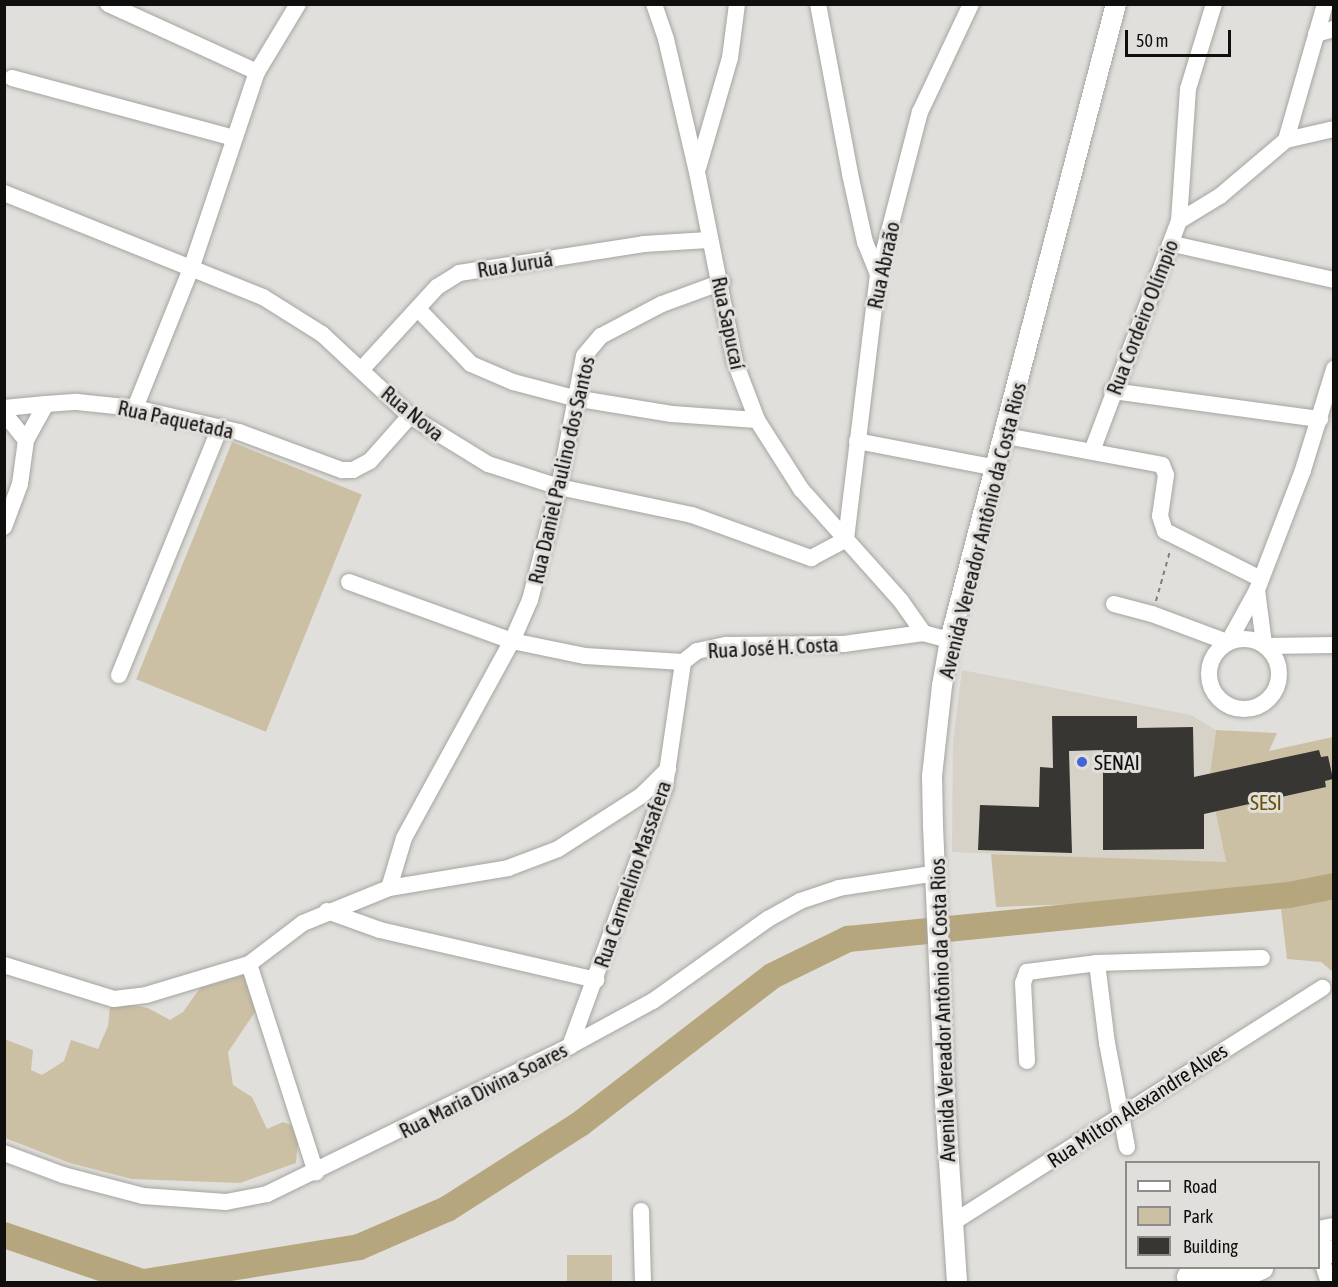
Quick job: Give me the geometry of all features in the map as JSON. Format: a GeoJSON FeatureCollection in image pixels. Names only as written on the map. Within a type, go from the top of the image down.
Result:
{"type":"FeatureCollection","features":[{"type":"Feature","properties":{"kind":"highway"},"geometry":{"type":"LineString","coordinates":[[1191,1276],[1217,1269]]}},
{"type":"Feature","properties":{"kind":"highway"},"geometry":{"type":"LineString","coordinates":[[1221,1282],[1227,1274],[1222,1269]]}},
{"type":"Feature","properties":{"kind":"highway"},"geometry":{"type":"LineString","coordinates":[[1228,1282],[1260,1269]]}},
{"type":"Feature","properties":{"kind":"main road","name":"Avenida Vereador Antônio da Costa Rios"},"geometry":{"type":"LineString","coordinates":[[957,1282],[952,1223],[932,776],[950,640],[1006,436],[1116,4]]}},
{"type":"Feature","properties":{"kind":"street"},"geometry":{"type":"LineString","coordinates":[[108,4],[257,72]]}},
{"type":"Feature","properties":{"kind":"street"},"geometry":{"type":"LineString","coordinates":[[135,408],[192,266],[257,72],[298,4]]}},
{"type":"Feature","properties":{"kind":"street","name":"Rua Sapucaí"},"geometry":{"type":"LineString","coordinates":[[654,4],[666,39],[697,172],[708,240],[722,282],[735,362],[757,420],[801,489],[846,539],[923,633]]}},
{"type":"Feature","properties":{"kind":"street"},"geometry":{"type":"LineString","coordinates":[[697,172],[730,58],[737,4]]}},
{"type":"Feature","properties":{"kind":"street"},"geometry":{"type":"LineString","coordinates":[[818,4],[865,242],[878,274]]}},
{"type":"Feature","properties":{"kind":"street","name":"Rua Abraão"},"geometry":{"type":"LineString","coordinates":[[846,539],[878,274],[920,111],[971,4]]}},
{"type":"Feature","properties":{"kind":"street","name":"Rua Cordeiro Olímpio"},"geometry":{"type":"LineString","coordinates":[[1092,451],[1112,391],[1173,244],[1179,221],[1188,88],[1214,4]]}},
{"type":"Feature","properties":{"kind":"street"},"geometry":{"type":"LineString","coordinates":[[1286,140],[1325,4]]}},
{"type":"Feature","properties":{"kind":"street"},"geometry":{"type":"LineString","coordinates":[[1316,34],[1334,29]]}},
{"type":"Feature","properties":{"kind":"street"},"geometry":{"type":"LineString","coordinates":[[12,78],[234,138]]}},
{"type":"Feature","properties":{"kind":"street"},"geometry":{"type":"LineString","coordinates":[[1179,221],[1220,196],[1286,140],[1334,129]]}},
{"type":"Feature","properties":{"kind":"street","name":"Rua Nova"},"geometry":{"type":"LineString","coordinates":[[4,193],[192,266],[295,316],[322,334],[410,416],[488,464],[559,487],[692,515],[802,557],[820,556],[846,539]]}},
{"type":"Feature","properties":{"kind":"street","name":"Rua Juruá"},"geometry":{"type":"LineString","coordinates":[[361,370],[448,278],[474,269],[644,244],[708,240]]}},
{"type":"Feature","properties":{"kind":"street"},"geometry":{"type":"LineString","coordinates":[[1173,244],[1334,280]]}},
{"type":"Feature","properties":{"kind":"street","name":"Rua Daniel Paulino dos Santos"},"geometry":{"type":"LineString","coordinates":[[389,888],[405,838],[512,641],[530,600],[559,487],[574,398],[584,356],[601,336],[662,304],[722,282]]}},
{"type":"Feature","properties":{"kind":"street"},"geometry":{"type":"LineString","coordinates":[[419,310],[471,364],[513,382],[574,398],[672,414],[757,420]]}},
{"type":"Feature","properties":{"kind":"street"},"geometry":{"type":"LineString","coordinates":[[1259,584],[1265,645],[1279,665],[1278,687],[1263,704],[1241,709],[1221,700],[1210,681],[1212,658],[1228,642],[1259,584],[1320,418],[1334,369]]}},
{"type":"Feature","properties":{"kind":"street"},"geometry":{"type":"LineString","coordinates":[[1112,391],[1320,418]]}},
{"type":"Feature","properties":{"kind":"street","name":"Rua Paquetada"},"geometry":{"type":"LineString","coordinates":[[4,408],[77,402],[135,408],[220,427],[342,470],[353,470],[370,461],[410,416]]}},
{"type":"Feature","properties":{"kind":"street"},"geometry":{"type":"LineString","coordinates":[[4,527],[20,484],[26,440],[46,404]]}},
{"type":"Feature","properties":{"kind":"street"},"geometry":{"type":"LineString","coordinates":[[4,412],[26,440]]}},
{"type":"Feature","properties":{"kind":"street"},"geometry":{"type":"LineString","coordinates":[[119,675],[220,427]]}},
{"type":"Feature","properties":{"kind":"street"},"geometry":{"type":"LineString","coordinates":[[1006,436],[1157,463],[1166,469],[1160,523],[1175,537],[1259,584]]}},
{"type":"Feature","properties":{"kind":"street"},"geometry":{"type":"LineString","coordinates":[[857,441],[997,468]]}},
{"type":"Feature","properties":{"kind":"street","name":"Rua José H. Costa"},"geometry":{"type":"LineString","coordinates":[[349,582],[512,641],[585,656],[683,662],[698,651],[709,647],[844,644],[923,633]]}},
{"type":"Feature","properties":{"kind":"street"},"geometry":{"type":"LineString","coordinates":[[1114,604],[1152,614],[1228,642],[1242,638],[1265,645],[1334,645]]}},
{"type":"Feature","properties":{"kind":"street"},"geometry":{"type":"LineString","coordinates":[[923,633],[950,640]]}},
{"type":"Feature","properties":{"kind":"street","name":"Rua Carmelino Massafera"},"geometry":{"type":"LineString","coordinates":[[570,1046],[596,980],[668,769],[683,662]]}},
{"type":"Feature","properties":{"kind":"street"},"geometry":{"type":"LineString","coordinates":[[4,965],[92,994],[129,999],[249,964],[303,923],[327,911],[389,888],[508,868],[558,849],[642,795],[668,769]]}},
{"type":"Feature","properties":{"kind":"street","name":"Rua Maria Divina Soares"},"geometry":{"type":"LineString","coordinates":[[4,1153],[63,1175],[185,1202],[226,1202],[267,1194],[316,1173],[570,1046],[654,1001],[768,919],[800,901],[839,888],[937,882]]}},
{"type":"Feature","properties":{"kind":"street"},"geometry":{"type":"LineString","coordinates":[[327,911],[380,930],[596,980]]}},
{"type":"Feature","properties":{"kind":"street"},"geometry":{"type":"LineString","coordinates":[[1027,1061],[1024,974],[1038,968],[1097,963],[1262,958]]}},
{"type":"Feature","properties":{"kind":"street"},"geometry":{"type":"LineString","coordinates":[[1097,963],[1119,1117],[1127,1147]]}},
{"type":"Feature","properties":{"kind":"street"},"geometry":{"type":"LineString","coordinates":[[249,964],[316,1173]]}},
{"type":"Feature","properties":{"kind":"street","name":"Rua Milton Alexandre Alves"},"geometry":{"type":"LineString","coordinates":[[952,1223],[1323,988]]}},
{"type":"Feature","properties":{"kind":"street"},"geometry":{"type":"LineString","coordinates":[[641,1211],[643,1282]]}},
{"type":"Feature","properties":{"kind":"street"},"geometry":{"type":"LineString","coordinates":[[1320,1255],[1329,1282]]}},
{"type":"Feature","properties":{"kind":"path"},"geometry":{"type":"LineString","coordinates":[[1152,614],[1175,537]]}},
{"type":"Feature","properties":{"kind":"shaded area","name":"SENAI"},"geometry":{"type":"Polygon","coordinates":[[[962,670],[1191,715],[1216,730],[1209,781],[1226,863],[952,852],[953,743],[962,670]]]}},
{"type":"Feature","properties":{"kind":"green space"},"geometry":{"type":"Polygon","coordinates":[[[232,442],[362,494],[266,732],[136,679],[232,442]]]}},
{"type":"Feature","properties":{"kind":"green space","name":"SESI"},"geometry":{"type":"Polygon","coordinates":[[[1216,730],[1277,733],[1269,751],[1333,737],[1333,877],[1157,901],[996,907],[991,854],[1226,862],[1209,781],[1216,730]]]}},
{"type":"Feature","properties":{"kind":"green space"},"geometry":{"type":"Polygon","coordinates":[[[1333,897],[1333,972],[1321,962],[1287,959],[1281,909],[1333,897]]]}},
{"type":"Feature","properties":{"kind":"green space"},"geometry":{"type":"Polygon","coordinates":[[[251,973],[259,1006],[228,1052],[233,1085],[252,1097],[267,1129],[283,1122],[293,1126],[298,1141],[296,1163],[240,1183],[132,1179],[70,1163],[5,1138],[4,1039],[33,1050],[31,1070],[42,1075],[64,1061],[71,1040],[98,1049],[108,1026],[110,1007],[125,1004],[148,1008],[170,1020],[183,1012],[200,988],[251,973]]]}},
{"type":"Feature","properties":{"kind":"green space"},"geometry":{"type":"Polygon","coordinates":[[[567,1255],[612,1255],[612,1282],[567,1282],[567,1255]]]}},
{"type":"Feature","properties":{"kind":"building"},"geometry":{"type":"Polygon","coordinates":[[[1052,716],[1137,716],[1137,728],[1193,727],[1194,777],[1319,750],[1321,757],[1328,756],[1333,779],[1325,781],[1326,787],[1204,814],[1204,849],[1103,850],[1103,750],[1069,751],[1072,853],[978,850],[980,805],[1039,807],[1040,767],[1053,768],[1052,716]]]}},
{"type":"Feature","properties":{"kind":"waterway"},"geometry":{"type":"LineString","coordinates":[[144,1282],[359,1247],[447,1209],[580,1124],[772,976],[848,939],[1289,895],[1334,886]]}},
{"type":"Feature","properties":{"kind":"waterway"},"geometry":{"type":"LineString","coordinates":[[4,1235],[142,1282]]}},
{"type":"Feature","properties":{"kind":"place","name":"SENAI"},"geometry":{"type":"Point","coordinates":[1082,762]}}]}
